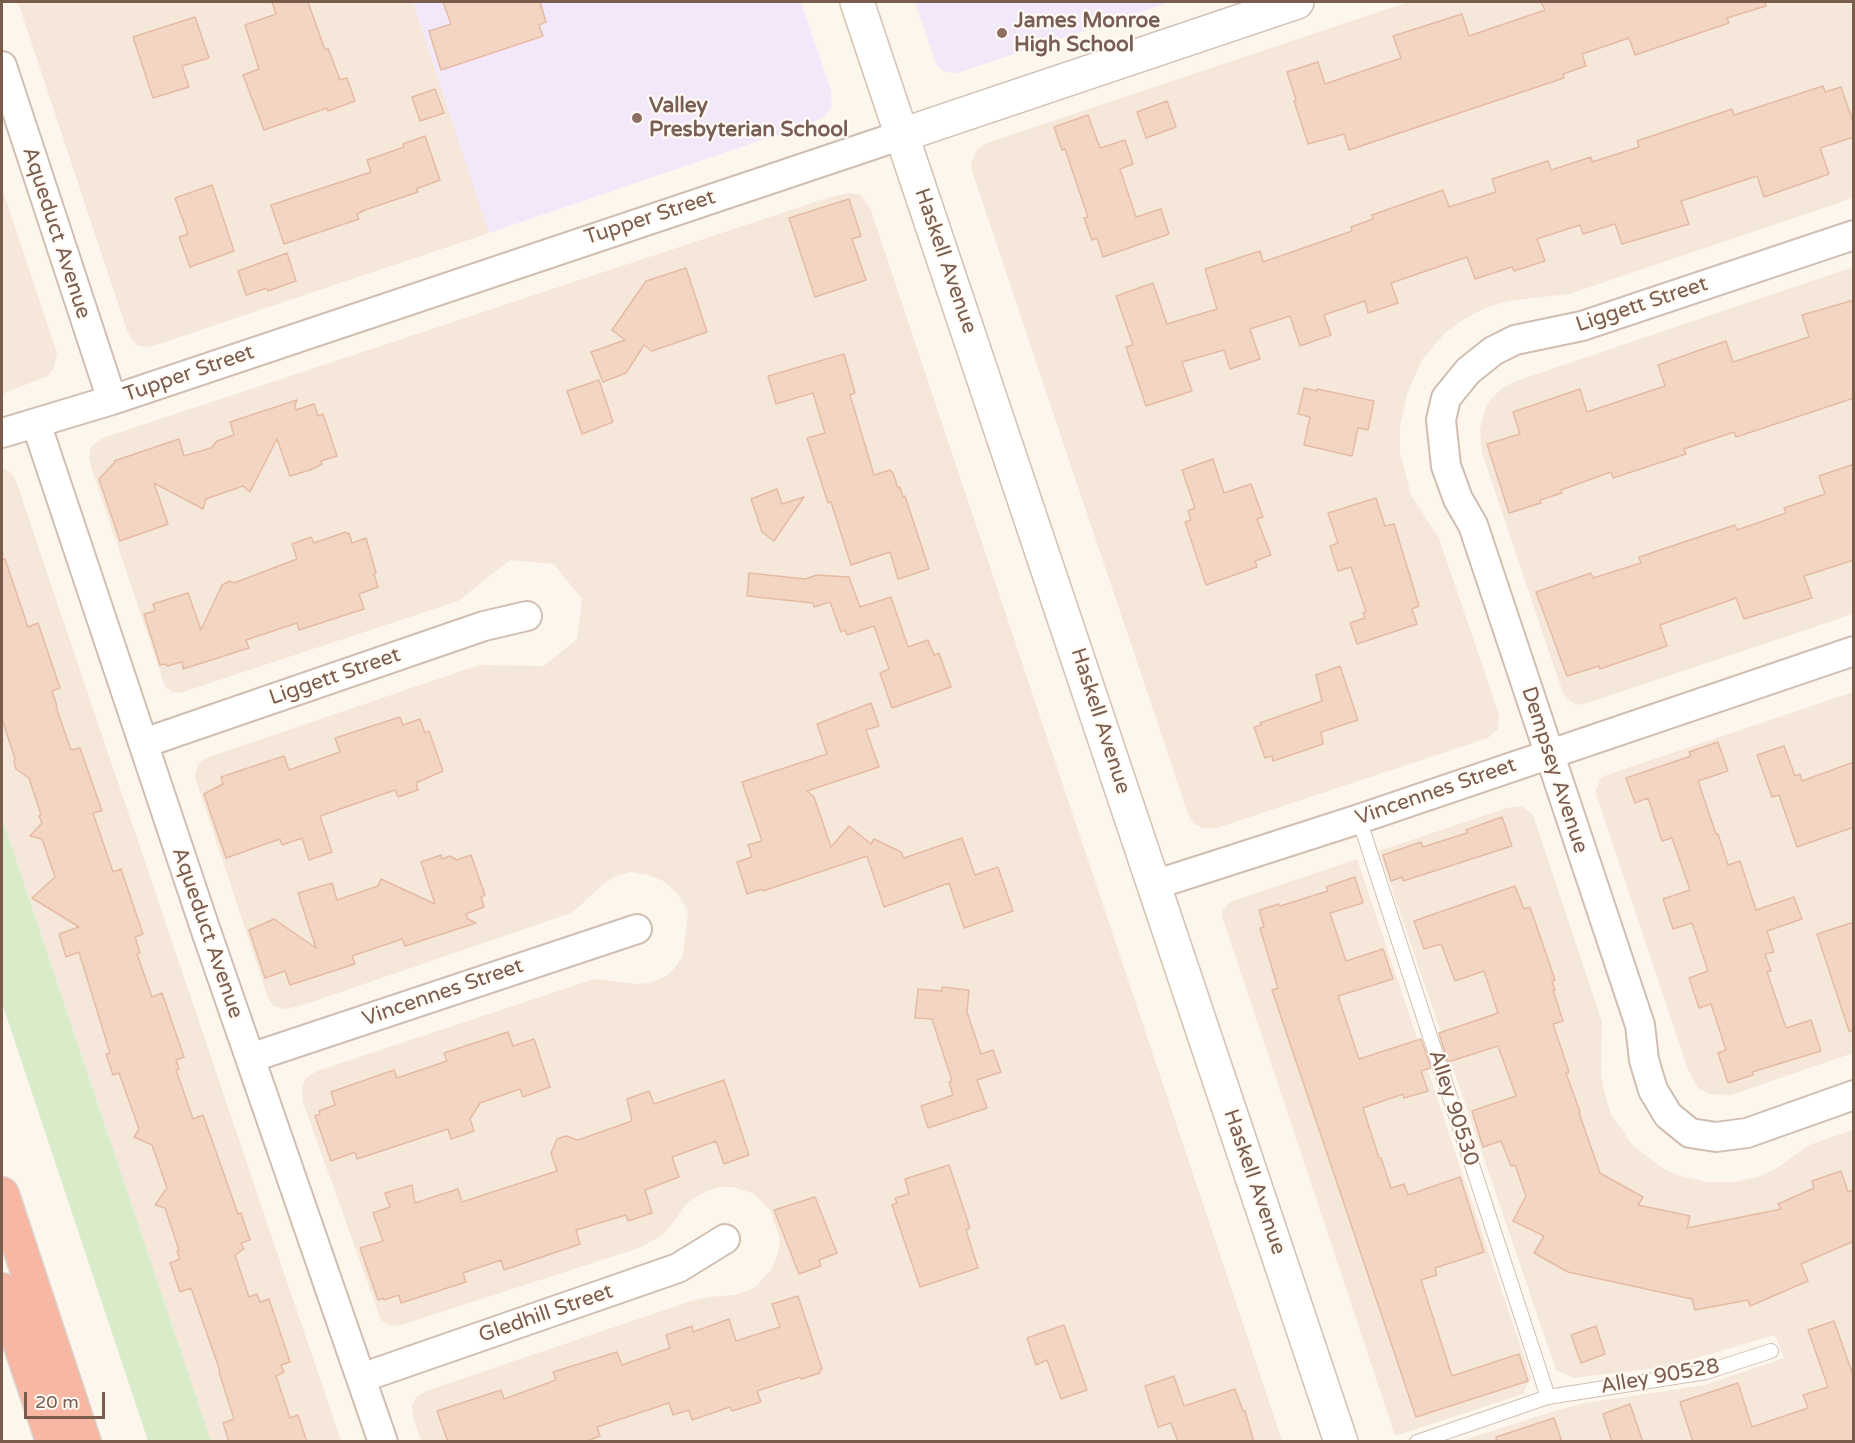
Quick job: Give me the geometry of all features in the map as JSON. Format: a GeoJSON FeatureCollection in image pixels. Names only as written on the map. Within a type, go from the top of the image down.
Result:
{"type":"FeatureCollection","features":[{"type":"Feature","properties":{"kind":"highway"},"geometry":{"type":"LineString","coordinates":[[2,1194],[84,1442]]}},
{"type":"Feature","properties":{"kind":"highway"},"geometry":{"type":"LineString","coordinates":[[2,1290],[53,1442]]}},
{"type":"Feature","properties":{"kind":"highway"},"geometry":{"type":"LineString","coordinates":[[2,1348],[33,1442]]}},
{"type":"Feature","properties":{"kind":"main road","name":"Haskell Avenue"},"geometry":{"type":"LineString","coordinates":[[857,2],[1341,1442]]}},
{"type":"Feature","properties":{"kind":"main road","name":"Tupper Street"},"geometry":{"type":"LineString","coordinates":[[902,135],[1297,2]]}},
{"type":"Feature","properties":{"kind":"street","name":"Aqueduct Avenue"},"geometry":{"type":"LineString","coordinates":[[2,66],[112,400]]}},
{"type":"Feature","properties":{"kind":"street","name":"Tupper Street"},"geometry":{"type":"LineString","coordinates":[[2,433],[112,400],[902,135]]}},
{"type":"Feature","properties":{"kind":"street","name":"Liggett Street"},"geometry":{"type":"LineString","coordinates":[[1446,398],[1468,371],[1493,351],[1515,340],[1582,326],[1854,235]]}},
{"type":"Feature","properties":{"kind":"street","name":"Dempsey Avenue"},"geometry":{"type":"LineString","coordinates":[[1446,398],[1441,420],[1446,466],[1458,499],[1473,525],[1640,1025],[1644,1060],[1653,1090],[1668,1115],[1690,1132],[1716,1137],[1748,1133],[1854,1095]]}},
{"type":"Feature","properties":{"kind":"street","name":"Aqueduct Avenue"},"geometry":{"type":"LineString","coordinates":[[36,423],[250,1058],[383,1442]]}},
{"type":"Feature","properties":{"kind":"street","name":"Liggett Street"},"geometry":{"type":"LineString","coordinates":[[144,743],[484,626],[527,616]]}},
{"type":"Feature","properties":{"kind":"street","name":"Vincennes Street"},"geometry":{"type":"LineString","coordinates":[[1154,885],[1359,819],[1854,651]]}},
{"type":"Feature","properties":{"kind":"street","name":"Vincennes Street"},"geometry":{"type":"LineString","coordinates":[[250,1058],[637,929]]}},
{"type":"Feature","properties":{"kind":"street","name":"Gledhill Street"},"geometry":{"type":"LineString","coordinates":[[362,1378],[678,1268],[725,1239]]}},
{"type":"Feature","properties":{"kind":"lane","name":"Alley 90530"},"geometry":{"type":"LineString","coordinates":[[1359,819],[1548,1397]]}},
{"type":"Feature","properties":{"kind":"lane","name":"Alley 90528"},"geometry":{"type":"LineString","coordinates":[[1417,1442],[1548,1397],[1706,1372],[1771,1351]]}},
{"type":"Feature","properties":{"kind":"shaded area"},"geometry":{"type":"Polygon","coordinates":[[[18,2],[413,2],[489,233],[156,345],[146,347],[136,345],[128,333],[18,2]]]}},
{"type":"Feature","properties":{"kind":"shaded area","name":"Valley Presbyterian School"},"geometry":{"type":"Polygon","coordinates":[[[413,2],[801,2],[831,91],[832,106],[825,116],[814,122],[489,233],[413,2]]]}},
{"type":"Feature","properties":{"kind":"shaded area","name":"James Monroe High School"},"geometry":{"type":"Polygon","coordinates":[[[915,2],[1171,2],[957,73],[945,72],[936,64],[915,2]]]}},
{"type":"Feature","properties":{"kind":"shaded area"},"geometry":{"type":"Polygon","coordinates":[[[1408,2],[1853,2],[1853,198],[1569,294],[1508,301],[1485,308],[1445,333],[1421,361],[1407,394],[1400,427],[1400,452],[1411,495],[1439,538],[1499,715],[1498,729],[1488,738],[1217,828],[1203,828],[1194,824],[1189,817],[971,168],[972,161],[977,150],[987,143],[1408,2]]]}},
{"type":"Feature","properties":{"kind":"shaded area"},"geometry":{"type":"Polygon","coordinates":[[[2,188],[57,353],[54,367],[48,376],[2,394],[2,188]]]}},
{"type":"Feature","properties":{"kind":"shaded area"},"geometry":{"type":"Polygon","coordinates":[[[848,193],[861,195],[871,210],[1282,1441],[421,1441],[412,1406],[416,1397],[426,1391],[691,1301],[734,1295],[753,1289],[772,1269],[778,1253],[780,1239],[770,1210],[753,1193],[732,1187],[718,1187],[688,1202],[665,1233],[642,1247],[401,1325],[390,1326],[381,1320],[303,1102],[302,1089],[305,1079],[317,1071],[594,979],[638,984],[665,977],[675,968],[683,955],[688,912],[678,894],[663,881],[632,872],[616,876],[604,883],[571,913],[300,1006],[284,1009],[274,1006],[268,998],[195,777],[198,764],[206,758],[479,665],[544,666],[577,639],[582,599],[554,564],[510,560],[458,601],[186,691],[172,692],[165,686],[92,470],[89,457],[91,446],[103,438],[827,198],[848,193]]]}},
{"type":"Feature","properties":{"kind":"shaded area"},"geometry":{"type":"Polygon","coordinates":[[[1853,267],[1853,614],[1587,703],[1577,705],[1569,700],[1563,693],[1482,453],[1480,429],[1485,410],[1491,399],[1502,388],[1519,380],[1853,267]]]}},
{"type":"Feature","properties":{"kind":"shaded area"},"geometry":{"type":"Polygon","coordinates":[[[2,468],[11,473],[16,481],[341,1441],[211,1441],[2,818],[2,468]]]}},
{"type":"Feature","properties":{"kind":"shaded area"},"geometry":{"type":"Polygon","coordinates":[[[1853,692],[1853,1053],[1731,1095],[1709,1094],[1698,1088],[1688,1070],[1596,791],[1604,776],[1853,692]]]}},
{"type":"Feature","properties":{"kind":"shaded area"},"geometry":{"type":"Polygon","coordinates":[[[1522,806],[1533,815],[1602,1022],[1601,1072],[1611,1114],[1633,1146],[1666,1170],[1683,1177],[1708,1182],[1735,1182],[1761,1176],[1780,1166],[1809,1145],[1853,1130],[1853,1441],[1461,1441],[1585,1403],[1705,1385],[1784,1358],[1775,1335],[1666,1367],[1573,1378],[1556,1370],[1379,851],[1507,808],[1522,806]]]}},
{"type":"Feature","properties":{"kind":"shaded area"},"geometry":{"type":"Polygon","coordinates":[[[1357,859],[1531,1378],[1523,1394],[1395,1436],[1222,916],[1222,911],[1230,902],[1357,859]]]}},
{"type":"Feature","properties":{"kind":"green space"},"geometry":{"type":"Polygon","coordinates":[[[2,818],[211,1441],[148,1441],[2,1003],[2,818]]]}},
{"type":"Feature","properties":{"kind":"building"},"geometry":{"type":"Polygon","coordinates":[[[272,2],[308,2],[325,50],[328,48],[340,80],[347,78],[355,101],[328,111],[327,108],[264,130],[243,75],[259,69],[245,25],[276,14],[272,2]]]}},
{"type":"Feature","properties":{"kind":"building"},"geometry":{"type":"Polygon","coordinates":[[[443,2],[540,2],[546,22],[539,25],[543,36],[441,70],[429,31],[451,24],[443,2]]]}},
{"type":"Feature","properties":{"kind":"building"},"geometry":{"type":"Polygon","coordinates":[[[1541,2],[1765,2],[1766,6],[1727,18],[1729,23],[1635,55],[1629,38],[1582,54],[1586,66],[1563,74],[1564,78],[1349,150],[1344,134],[1308,144],[1287,72],[1318,62],[1325,84],[1401,58],[1393,36],[1462,14],[1469,36],[1545,10],[1541,2]]]}},
{"type":"Feature","properties":{"kind":"building"},"geometry":{"type":"Polygon","coordinates":[[[195,17],[209,58],[182,66],[189,87],[153,98],[133,37],[195,17]]]}},
{"type":"Feature","properties":{"kind":"building"},"geometry":{"type":"Polygon","coordinates":[[[1823,86],[1825,92],[1841,87],[1854,125],[1854,137],[1820,148],[1829,174],[1764,197],[1757,176],[1681,201],[1689,224],[1622,244],[1615,224],[1583,234],[1580,225],[1537,239],[1545,261],[1514,271],[1512,267],[1475,279],[1467,257],[1391,283],[1398,303],[1368,313],[1365,301],[1324,315],[1331,335],[1300,346],[1290,316],[1250,329],[1260,359],[1230,369],[1224,350],[1182,362],[1192,391],[1146,406],[1126,347],[1133,345],[1116,296],[1153,283],[1167,324],[1217,309],[1205,269],[1260,251],[1263,262],[1352,231],[1351,227],[1373,219],[1372,215],[1443,190],[1449,207],[1496,192],[1492,179],[1548,161],[1551,170],[1591,157],[1592,162],[1639,147],[1637,141],[1732,109],[1734,115],[1823,86]]]}},
{"type":"Feature","properties":{"kind":"building"},"geometry":{"type":"Polygon","coordinates":[[[435,89],[444,113],[420,121],[412,97],[435,89]]]}},
{"type":"Feature","properties":{"kind":"building"},"geometry":{"type":"Polygon","coordinates":[[[1167,101],[1176,127],[1146,138],[1137,112],[1167,101]]]}},
{"type":"Feature","properties":{"kind":"building"},"geometry":{"type":"Polygon","coordinates":[[[1088,115],[1100,148],[1125,140],[1133,164],[1120,169],[1136,217],[1161,209],[1169,234],[1103,257],[1097,238],[1092,240],[1084,218],[1088,217],[1065,149],[1062,150],[1054,127],[1088,115]]]}},
{"type":"Feature","properties":{"kind":"building"},"geometry":{"type":"Polygon","coordinates":[[[425,136],[440,180],[416,189],[418,192],[365,210],[357,214],[359,219],[284,244],[271,205],[371,172],[367,160],[404,147],[403,144],[425,136]]]}},
{"type":"Feature","properties":{"kind":"building"},"geometry":{"type":"Polygon","coordinates":[[[212,185],[234,251],[190,267],[179,237],[188,234],[175,198],[212,185]]]}},
{"type":"Feature","properties":{"kind":"building"},"geometry":{"type":"Polygon","coordinates":[[[849,199],[861,236],[852,239],[866,280],[815,297],[789,218],[849,199]]]}},
{"type":"Feature","properties":{"kind":"building"},"geometry":{"type":"Polygon","coordinates":[[[287,253],[296,281],[268,291],[267,288],[246,295],[238,271],[287,253]]]}},
{"type":"Feature","properties":{"kind":"building"},"geometry":{"type":"Polygon","coordinates":[[[686,268],[707,332],[652,351],[644,345],[626,373],[603,382],[591,352],[625,340],[612,330],[646,281],[686,268]]]}},
{"type":"Feature","properties":{"kind":"building"},"geometry":{"type":"Polygon","coordinates":[[[1854,300],[1854,398],[1736,437],[1734,432],[1684,449],[1686,454],[1613,478],[1611,472],[1561,490],[1562,493],[1540,500],[1541,503],[1509,513],[1487,444],[1520,434],[1513,412],[1580,389],[1587,412],[1665,386],[1658,365],[1726,341],[1733,362],[1809,337],[1802,315],[1854,300]]]}},
{"type":"Feature","properties":{"kind":"building"},"geometry":{"type":"Polygon","coordinates":[[[844,354],[855,393],[850,395],[874,475],[890,470],[893,473],[898,488],[900,487],[903,497],[905,496],[929,569],[898,579],[890,552],[851,565],[807,438],[825,433],[813,393],[776,404],[768,376],[844,354]]]}},
{"type":"Feature","properties":{"kind":"building"},"geometry":{"type":"Polygon","coordinates":[[[599,380],[613,422],[582,434],[567,391],[599,380]]]}},
{"type":"Feature","properties":{"kind":"building"},"geometry":{"type":"Polygon","coordinates":[[[1304,388],[1374,401],[1368,430],[1358,428],[1352,456],[1304,445],[1310,417],[1298,414],[1304,388]]]}},
{"type":"Feature","properties":{"kind":"building"},"geometry":{"type":"Polygon","coordinates":[[[297,400],[296,410],[314,404],[318,416],[323,414],[337,456],[321,461],[322,464],[310,470],[290,476],[277,439],[250,492],[243,486],[206,499],[203,509],[154,483],[168,524],[120,541],[99,479],[114,461],[179,439],[184,456],[211,448],[217,441],[234,435],[230,422],[297,400]]]}},
{"type":"Feature","properties":{"kind":"building"},"geometry":{"type":"Polygon","coordinates":[[[1213,459],[1224,493],[1251,484],[1263,517],[1257,519],[1271,555],[1255,561],[1257,567],[1206,585],[1185,522],[1191,520],[1188,511],[1195,508],[1182,470],[1213,459]]]}},
{"type":"Feature","properties":{"kind":"building"},"geometry":{"type":"Polygon","coordinates":[[[1854,464],[1854,560],[1804,576],[1812,598],[1744,619],[1736,598],[1660,625],[1667,646],[1600,669],[1599,666],[1567,676],[1536,592],[1591,573],[1593,578],[1641,563],[1639,557],[1735,525],[1737,530],[1786,513],[1784,508],[1825,494],[1819,476],[1854,464]]]}},
{"type":"Feature","properties":{"kind":"building"},"geometry":{"type":"Polygon","coordinates":[[[777,489],[782,504],[804,497],[774,541],[762,532],[751,499],[777,489]]]}},
{"type":"Feature","properties":{"kind":"building"},"geometry":{"type":"Polygon","coordinates":[[[1376,498],[1385,526],[1394,524],[1419,606],[1412,609],[1417,624],[1357,644],[1350,623],[1365,618],[1363,613],[1366,612],[1351,567],[1338,571],[1330,546],[1338,543],[1328,513],[1376,498]]]}},
{"type":"Feature","properties":{"kind":"building"},"geometry":{"type":"Polygon","coordinates":[[[349,533],[352,543],[366,538],[376,573],[374,574],[378,587],[359,594],[364,609],[299,630],[297,623],[246,640],[249,648],[183,669],[182,662],[167,666],[166,664],[160,665],[144,614],[155,611],[153,604],[188,593],[201,630],[222,585],[230,581],[234,583],[297,559],[292,544],[311,537],[314,543],[349,533]]]}},
{"type":"Feature","properties":{"kind":"building"},"geometry":{"type":"Polygon","coordinates":[[[2,559],[5,559],[28,627],[38,623],[60,688],[52,691],[56,707],[71,750],[80,748],[102,811],[93,813],[113,872],[121,869],[143,934],[135,937],[140,953],[137,954],[152,997],[162,993],[184,1057],[176,1060],[179,1069],[176,1070],[193,1119],[203,1115],[238,1214],[241,1213],[250,1240],[241,1243],[244,1249],[235,1255],[249,1297],[257,1294],[260,1302],[269,1299],[290,1362],[281,1365],[284,1372],[276,1376],[290,1418],[298,1415],[307,1442],[229,1442],[223,1423],[234,1419],[220,1371],[191,1288],[180,1292],[170,1263],[180,1259],[177,1251],[179,1250],[165,1208],[155,1205],[167,1188],[152,1145],[134,1137],[139,1129],[119,1073],[113,1075],[106,1054],[110,1053],[79,952],[66,957],[59,934],[79,927],[32,898],[55,877],[42,839],[30,836],[42,823],[39,816],[41,815],[29,778],[16,769],[2,719],[2,559]]]}},
{"type":"Feature","properties":{"kind":"building"},"geometry":{"type":"Polygon","coordinates":[[[749,573],[805,579],[817,575],[849,577],[860,607],[891,597],[908,647],[928,640],[934,655],[939,653],[951,687],[892,708],[880,673],[889,669],[874,626],[847,635],[845,630],[841,632],[830,602],[814,607],[813,603],[747,596],[749,573]]]}},
{"type":"Feature","properties":{"kind":"building"},"geometry":{"type":"Polygon","coordinates":[[[1340,666],[1358,720],[1321,732],[1323,744],[1273,761],[1272,756],[1265,758],[1254,727],[1322,701],[1316,675],[1340,666]]]}},
{"type":"Feature","properties":{"kind":"building"},"geometry":{"type":"Polygon","coordinates":[[[871,703],[879,726],[866,730],[879,767],[807,791],[814,797],[831,847],[849,826],[871,844],[874,839],[901,852],[904,858],[962,838],[975,875],[998,867],[1013,911],[964,928],[949,883],[884,907],[867,856],[763,891],[762,889],[747,894],[737,862],[752,857],[748,845],[762,841],[742,782],[827,754],[817,724],[871,703]]]}},
{"type":"Feature","properties":{"kind":"building"},"geometry":{"type":"Polygon","coordinates":[[[400,717],[403,725],[420,719],[425,733],[429,731],[443,771],[416,783],[418,790],[398,797],[395,790],[320,816],[332,852],[309,860],[302,838],[282,845],[280,839],[226,858],[204,794],[223,784],[221,777],[284,756],[289,770],[340,752],[335,738],[400,717]]]}},
{"type":"Feature","properties":{"kind":"building"},"geometry":{"type":"Polygon","coordinates":[[[1718,742],[1728,771],[1698,781],[1728,865],[1740,861],[1756,910],[1794,897],[1802,919],[1767,931],[1774,952],[1765,954],[1771,971],[1767,972],[1786,1028],[1811,1020],[1821,1051],[1752,1072],[1753,1075],[1728,1083],[1718,1053],[1726,1050],[1711,1004],[1699,1008],[1689,978],[1708,971],[1692,923],[1673,929],[1663,899],[1690,890],[1672,838],[1662,841],[1648,798],[1635,803],[1626,778],[1691,756],[1689,752],[1718,742]]]}},
{"type":"Feature","properties":{"kind":"building"},"geometry":{"type":"Polygon","coordinates":[[[1784,746],[1795,776],[1800,774],[1802,781],[1854,762],[1854,827],[1797,847],[1779,795],[1772,797],[1757,755],[1784,746]]]}},
{"type":"Feature","properties":{"kind":"building"},"geometry":{"type":"Polygon","coordinates":[[[1502,817],[1512,846],[1403,881],[1402,877],[1391,881],[1383,855],[1421,842],[1423,847],[1467,833],[1466,830],[1502,817]]]}},
{"type":"Feature","properties":{"kind":"building"},"geometry":{"type":"Polygon","coordinates":[[[441,855],[442,859],[450,856],[457,860],[471,855],[485,895],[481,897],[484,907],[466,914],[468,919],[476,923],[405,946],[402,939],[352,956],[355,964],[290,985],[285,971],[265,978],[249,930],[274,919],[316,948],[298,893],[332,883],[337,900],[378,886],[381,879],[435,904],[421,862],[441,855]]]}},
{"type":"Feature","properties":{"kind":"building"},"geometry":{"type":"Polygon","coordinates":[[[1355,877],[1363,903],[1330,913],[1346,961],[1383,949],[1393,979],[1338,996],[1359,1059],[1421,1039],[1431,1068],[1421,1071],[1428,1091],[1404,1098],[1403,1094],[1363,1108],[1379,1158],[1381,1158],[1391,1188],[1404,1184],[1408,1195],[1460,1177],[1484,1252],[1435,1268],[1437,1275],[1421,1280],[1452,1376],[1519,1354],[1528,1381],[1416,1417],[1272,990],[1278,988],[1260,928],[1264,927],[1259,910],[1328,891],[1326,887],[1355,877]]]}},
{"type":"Feature","properties":{"kind":"building"},"geometry":{"type":"Polygon","coordinates":[[[1515,886],[1524,909],[1530,907],[1555,980],[1552,981],[1555,990],[1553,990],[1563,1021],[1553,1024],[1569,1072],[1566,1073],[1600,1173],[1643,1197],[1638,1205],[1690,1216],[1687,1228],[1781,1209],[1778,1204],[1814,1188],[1812,1181],[1841,1171],[1848,1192],[1854,1190],[1854,1241],[1801,1264],[1808,1281],[1750,1306],[1748,1300],[1695,1310],[1692,1299],[1568,1272],[1534,1253],[1544,1236],[1513,1221],[1526,1196],[1515,1165],[1511,1166],[1501,1141],[1483,1147],[1472,1111],[1516,1096],[1498,1046],[1448,1062],[1439,1033],[1498,1013],[1484,971],[1455,981],[1441,944],[1424,949],[1414,921],[1515,886]]]}},
{"type":"Feature","properties":{"kind":"building"},"geometry":{"type":"Polygon","coordinates":[[[1854,922],[1854,1031],[1849,1031],[1817,934],[1854,922]]]}},
{"type":"Feature","properties":{"kind":"building"},"geometry":{"type":"Polygon","coordinates":[[[942,987],[969,990],[967,1012],[981,1054],[993,1050],[1001,1072],[977,1080],[987,1108],[928,1128],[921,1106],[953,1095],[949,1082],[952,1081],[932,1019],[915,1018],[918,989],[942,991],[942,987]]]}},
{"type":"Feature","properties":{"kind":"building"},"geometry":{"type":"Polygon","coordinates":[[[508,1032],[513,1046],[534,1039],[550,1087],[523,1097],[520,1089],[480,1103],[470,1119],[474,1131],[451,1139],[448,1129],[357,1159],[355,1152],[331,1161],[315,1116],[320,1114],[319,1111],[335,1105],[331,1092],[394,1070],[397,1078],[447,1061],[444,1053],[508,1032]]]}},
{"type":"Feature","properties":{"kind":"building"},"geometry":{"type":"Polygon","coordinates":[[[724,1080],[749,1155],[724,1164],[716,1141],[672,1157],[679,1177],[645,1190],[652,1213],[628,1221],[626,1215],[576,1230],[580,1244],[504,1270],[501,1260],[463,1273],[466,1282],[401,1303],[399,1295],[378,1300],[360,1248],[383,1241],[373,1213],[390,1207],[385,1193],[412,1185],[415,1203],[458,1189],[462,1202],[557,1171],[551,1153],[557,1139],[566,1136],[578,1140],[632,1121],[627,1099],[649,1091],[654,1104],[724,1080]]]}},
{"type":"Feature","properties":{"kind":"building"},"geometry":{"type":"Polygon","coordinates":[[[949,1165],[970,1228],[966,1230],[978,1268],[920,1287],[892,1205],[897,1203],[895,1198],[909,1194],[905,1179],[949,1165]]]}},
{"type":"Feature","properties":{"kind":"building"},"geometry":{"type":"Polygon","coordinates":[[[815,1197],[837,1253],[819,1260],[821,1266],[799,1274],[774,1210],[815,1197]]]}},
{"type":"Feature","properties":{"kind":"building"},"geometry":{"type":"Polygon","coordinates":[[[798,1296],[822,1369],[819,1370],[820,1373],[757,1391],[761,1402],[732,1411],[730,1407],[692,1420],[689,1410],[673,1415],[669,1403],[597,1427],[600,1436],[584,1442],[448,1442],[437,1411],[501,1390],[504,1399],[556,1380],[553,1372],[617,1352],[622,1365],[670,1348],[666,1335],[692,1326],[693,1332],[729,1319],[736,1341],[780,1327],[772,1304],[798,1296]]]}},
{"type":"Feature","properties":{"kind":"building"},"geometry":{"type":"Polygon","coordinates":[[[1834,1321],[1854,1378],[1854,1442],[1693,1442],[1680,1402],[1738,1383],[1752,1427],[1808,1408],[1803,1395],[1828,1387],[1808,1330],[1834,1321]]]}},
{"type":"Feature","properties":{"kind":"building"},"geometry":{"type":"Polygon","coordinates":[[[1064,1325],[1087,1390],[1061,1399],[1047,1360],[1036,1365],[1027,1338],[1064,1325]]]}},
{"type":"Feature","properties":{"kind":"building"},"geometry":{"type":"Polygon","coordinates":[[[1596,1326],[1605,1354],[1581,1363],[1571,1335],[1596,1326]]]}},
{"type":"Feature","properties":{"kind":"building"},"geometry":{"type":"Polygon","coordinates":[[[1174,1376],[1184,1406],[1235,1389],[1243,1411],[1245,1411],[1254,1442],[1178,1442],[1171,1423],[1158,1427],[1145,1386],[1174,1376]]]}},
{"type":"Feature","properties":{"kind":"building"},"geometry":{"type":"Polygon","coordinates":[[[1630,1404],[1643,1442],[1612,1442],[1603,1414],[1630,1404]]]}},
{"type":"Feature","properties":{"kind":"building"},"geometry":{"type":"Polygon","coordinates":[[[1554,1418],[1562,1442],[1497,1442],[1496,1437],[1554,1418]]]}},
{"type":"Feature","properties":{"kind":"place","name":"James Monroe High School"},"geometry":{"type":"Point","coordinates":[1002,33]}},
{"type":"Feature","properties":{"kind":"place","name":"Valley Presbyterian School"},"geometry":{"type":"Point","coordinates":[637,118]}}]}
